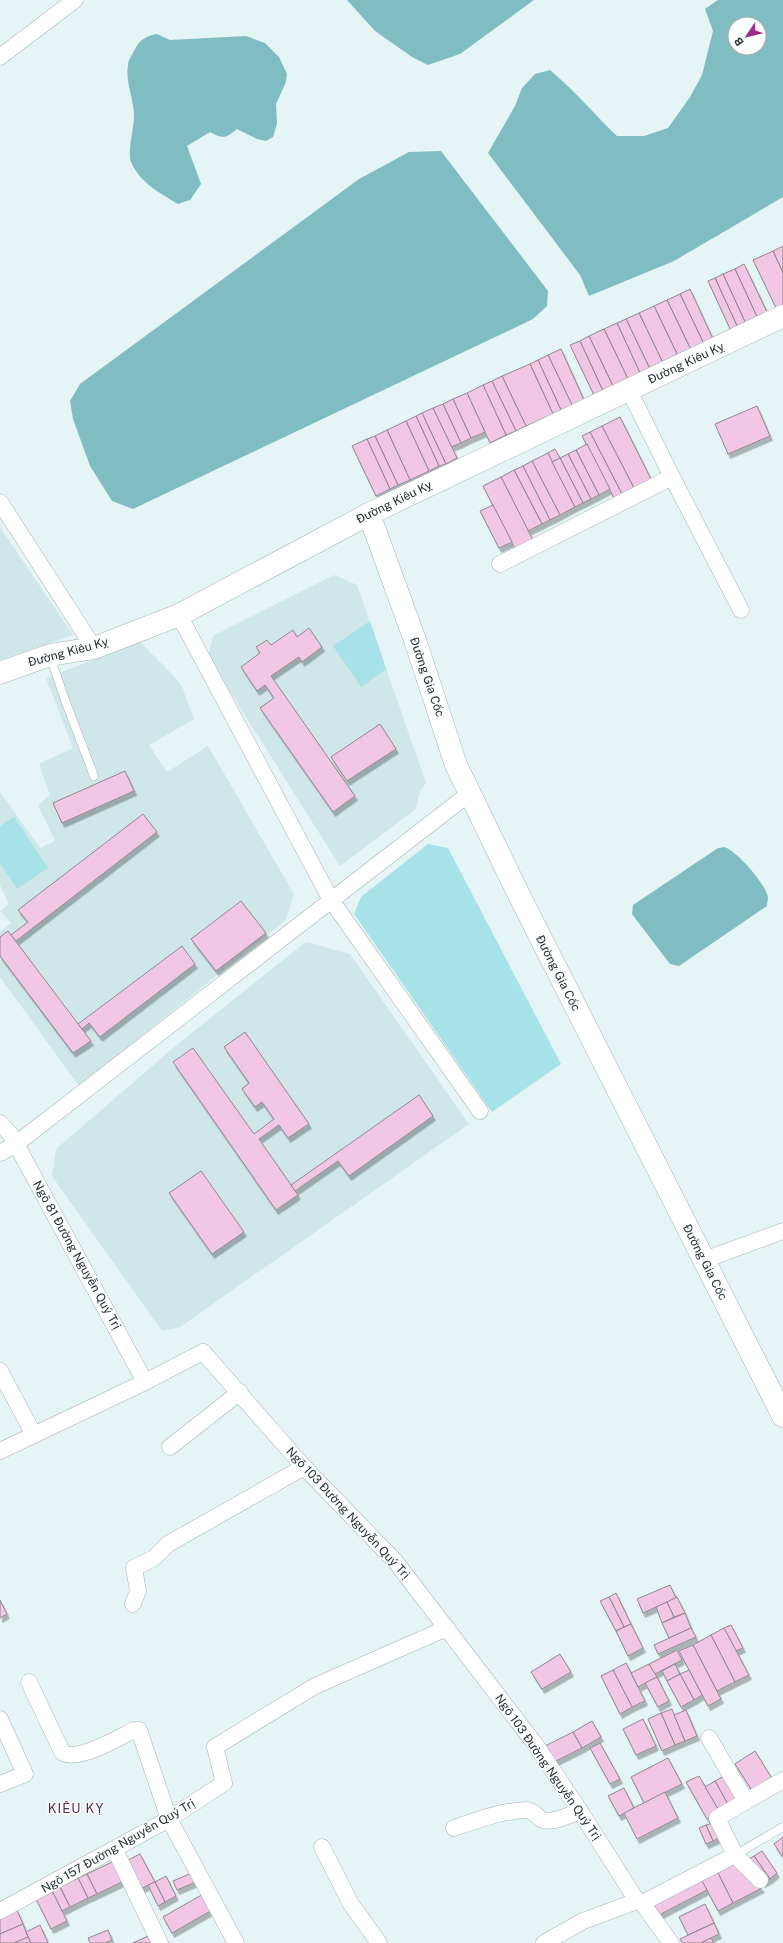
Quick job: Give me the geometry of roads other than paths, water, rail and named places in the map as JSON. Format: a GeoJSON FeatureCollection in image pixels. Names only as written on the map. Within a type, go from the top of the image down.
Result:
{"type":"FeatureCollection","features":[{"type":"Feature","properties":{"kind":"street"},"geometry":{"type":"LineString","coordinates":[[0,56],[75,0]]}},
{"type":"Feature","properties":{"kind":"street","name":"Đường Kiêu Kỵ"},"geometry":{"type":"LineString","coordinates":[[0,673],[50,655],[94,648],[179,614],[369,514],[783,316]]}},
{"type":"Feature","properties":{"kind":"street"},"geometry":{"type":"LineString","coordinates":[[629,390],[741,610]]}},
{"type":"Feature","properties":{"kind":"street"},"geometry":{"type":"LineString","coordinates":[[500,564],[672,476]]}},
{"type":"Feature","properties":{"kind":"street"},"geometry":{"type":"LineString","coordinates":[[0,502],[94,648]]}},
{"type":"Feature","properties":{"kind":"street","name":"Đường Gia Cốc"},"geometry":{"type":"LineString","coordinates":[[369,514],[416,643],[456,765],[519,894],[783,1416]]}},
{"type":"Feature","properties":{"kind":"street"},"geometry":{"type":"LineString","coordinates":[[179,614],[331,900],[480,1111]]}},
{"type":"Feature","properties":{"kind":"street"},"geometry":{"type":"LineString","coordinates":[[0,1153],[16,1144],[470,793]]}},
{"type":"Feature","properties":{"kind":"street","name":"Ngõ 81 Đường Nguyễn Quý Trị"},"geometry":{"type":"LineString","coordinates":[[0,1123],[11,1135],[145,1382]]}},
{"type":"Feature","properties":{"kind":"street"},"geometry":{"type":"LineString","coordinates":[[704,1260],[783,1230]]}},
{"type":"Feature","properties":{"kind":"street","name":"Ngõ 103 Đường Nguyễn Quý Trị"},"geometry":{"type":"LineString","coordinates":[[0,1451],[145,1382],[203,1352],[240,1392],[304,1467],[395,1561],[535,1744],[640,1902],[671,1943]]}},
{"type":"Feature","properties":{"kind":"street"},"geometry":{"type":"LineString","coordinates":[[0,1371],[34,1435]]}},
{"type":"Feature","properties":{"kind":"street"},"geometry":{"type":"LineString","coordinates":[[170,1447],[240,1392]]}},
{"type":"Feature","properties":{"kind":"street"},"geometry":{"type":"LineString","coordinates":[[133,1604],[138,1591],[134,1568],[154,1558],[168,1544],[304,1467]]}},
{"type":"Feature","properties":{"kind":"street","name":"Ngõ 157 Đường Nguyễn Quý Trị"},"geometry":{"type":"LineString","coordinates":[[0,1911],[115,1850],[169,1819],[224,1783],[215,1747],[315,1686],[447,1628]]}},
{"type":"Feature","properties":{"kind":"street"},"geometry":{"type":"LineString","coordinates":[[29,1682],[62,1752],[66,1756],[80,1755],[134,1730],[139,1730],[169,1819],[236,1943]]}},
{"type":"Feature","properties":{"kind":"street"},"geometry":{"type":"LineString","coordinates":[[0,1719],[25,1774],[0,1784]]}},
{"type":"Feature","properties":{"kind":"street"},"geometry":{"type":"LineString","coordinates":[[709,1738],[746,1801]]}},
{"type":"Feature","properties":{"kind":"street"},"geometry":{"type":"LineString","coordinates":[[760,1880],[735,1855],[717,1818],[783,1780]]}},
{"type":"Feature","properties":{"kind":"street"},"geometry":{"type":"LineString","coordinates":[[454,1828],[502,1812],[528,1810],[535,1813],[542,1820],[550,1821],[580,1811]]}},
{"type":"Feature","properties":{"kind":"street"},"geometry":{"type":"LineString","coordinates":[[322,1847],[351,1904],[379,1943]]}},
{"type":"Feature","properties":{"kind":"street"},"geometry":{"type":"LineString","coordinates":[[115,1850],[160,1943]]}},
{"type":"Feature","properties":{"kind":"street"},"geometry":{"type":"LineString","coordinates":[[544,1943],[583,1921],[640,1902],[735,1855]]}},
{"type":"Feature","properties":{"kind":"lane"},"geometry":{"type":"LineString","coordinates":[[50,655],[64,700],[94,776]]}},
{"type":"Feature","properties":{"kind":"lane"},"geometry":{"type":"LineString","coordinates":[[735,1855],[783,1828]]}},
{"type":"Feature","properties":{"kind":"district","name":"KIÊU KỴ"},"geometry":{"type":"Point","coordinates":[76,1808]}}]}
